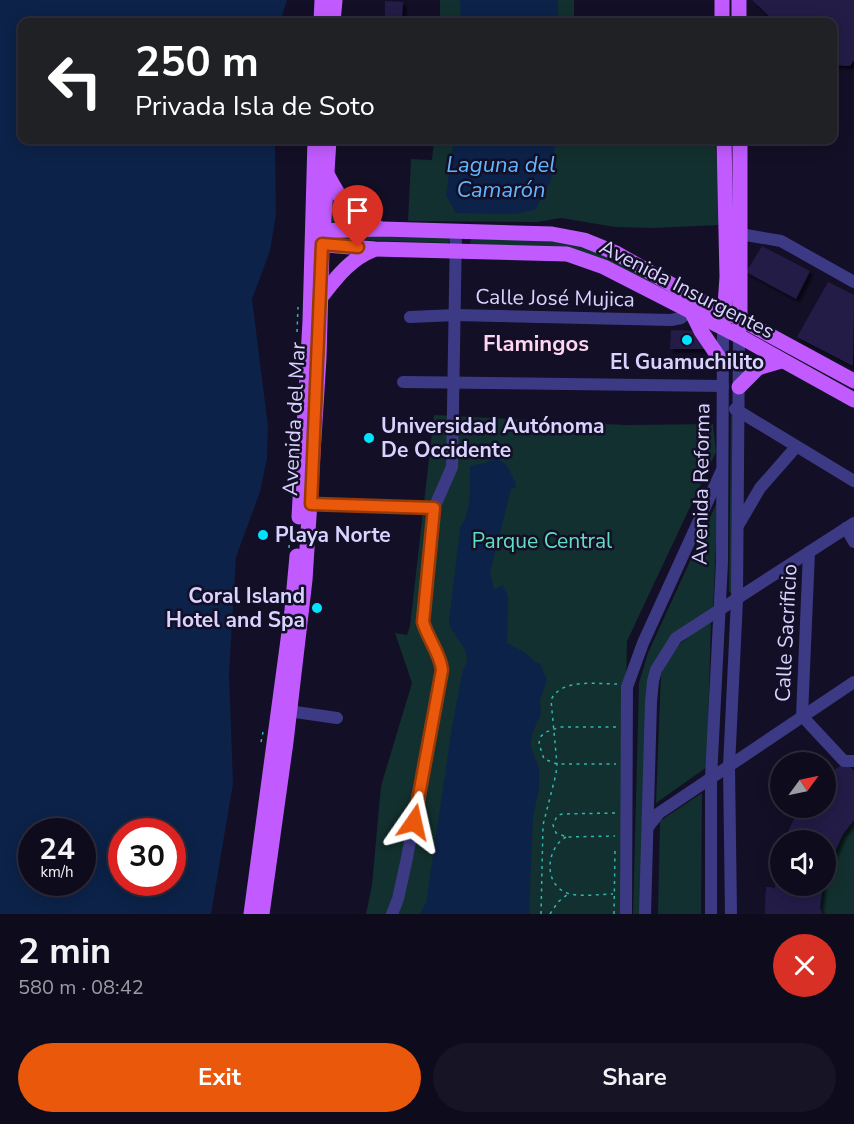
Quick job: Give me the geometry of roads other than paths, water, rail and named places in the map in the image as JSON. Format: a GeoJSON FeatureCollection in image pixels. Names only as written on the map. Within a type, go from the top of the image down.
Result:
{"type":"FeatureCollection","features":[{"type":"Feature","properties":{"kind":"main road"},"geometry":{"type":"LineString","coordinates":[[321,18],[322,0]]}},
{"type":"Feature","properties":{"kind":"main road"},"geometry":{"type":"LineString","coordinates":[[333,18],[335,0]]}},
{"type":"Feature","properties":{"kind":"main road"},"geometry":{"type":"LineString","coordinates":[[722,0],[722,18]]}},
{"type":"Feature","properties":{"kind":"main road"},"geometry":{"type":"LineString","coordinates":[[739,0],[739,18]]}},
{"type":"Feature","properties":{"kind":"main road","name":"Avenida del Mar"},"geometry":{"type":"LineString","coordinates":[[262,914],[292,610],[306,504],[321,297],[315,144]]}},
{"type":"Feature","properties":{"kind":"main road","name":"Avenida del Mar"},"geometry":{"type":"LineString","coordinates":[[306,504],[310,321],[317,237],[327,174],[329,144]]}},
{"type":"Feature","properties":{"kind":"main road","name":"Avenida Reforma"},"geometry":{"type":"LineString","coordinates":[[723,329],[727,277],[724,144]]}},
{"type":"Feature","properties":{"kind":"main road","name":"Avenida Reforma"},"geometry":{"type":"LineString","coordinates":[[739,336],[740,144]]}},
{"type":"Feature","properties":{"kind":"main road"},"geometry":{"type":"LineString","coordinates":[[327,174],[351,212],[359,219],[382,229]]}},
{"type":"Feature","properties":{"kind":"main road"},"geometry":{"type":"LineString","coordinates":[[725,205],[740,208]]}},
{"type":"Feature","properties":{"kind":"main road","name":"Avenida Insurgentes"},"geometry":{"type":"LineString","coordinates":[[317,237],[382,229],[552,234],[584,240],[616,253],[723,329],[854,400]]}},
{"type":"Feature","properties":{"kind":"main road","name":"Avenida Insurgentes"},"geometry":{"type":"LineString","coordinates":[[317,237],[375,249],[567,254],[604,267],[692,307],[724,311],[854,381]]}},
{"type":"Feature","properties":{"kind":"main road"},"geometry":{"type":"LineString","coordinates":[[321,297],[347,266],[363,254],[375,249]]}},
{"type":"Feature","properties":{"kind":"main road"},"geometry":{"type":"LineString","coordinates":[[722,362],[701,331],[692,307],[727,277]]}},
{"type":"Feature","properties":{"kind":"main road"},"geometry":{"type":"LineString","coordinates":[[740,387],[758,368],[782,361]]}},
{"type":"Feature","properties":{"kind":"main road","name":"Avenida del Mar"},"geometry":{"type":"LineString","coordinates":[[251,914],[283,711]]}},
{"type":"Feature","properties":{"kind":"street"},"geometry":{"type":"LineString","coordinates":[[392,914],[398,899],[407,858],[442,670],[441,660],[423,622],[434,508],[452,466],[456,231]]}},
{"type":"Feature","properties":{"kind":"street"},"geometry":{"type":"LineString","coordinates":[[740,234],[781,241],[854,282]]}},
{"type":"Feature","properties":{"kind":"street","name":"Calle José Mujica"},"geometry":{"type":"LineString","coordinates":[[410,317],[455,315],[671,320],[681,318],[692,307]]}},
{"type":"Feature","properties":{"kind":"street","name":"Avenida Reforma"},"geometry":{"type":"LineString","coordinates":[[711,914],[711,778],[722,562],[723,329]]}},
{"type":"Feature","properties":{"kind":"street","name":"Avenida Reforma"},"geometry":{"type":"LineString","coordinates":[[731,914],[729,766],[737,600],[739,336]]}},
{"type":"Feature","properties":{"kind":"street"},"geometry":{"type":"LineString","coordinates":[[403,382],[723,386]]}},
{"type":"Feature","properties":{"kind":"street"},"geometry":{"type":"LineString","coordinates":[[723,403],[854,481]]}},
{"type":"Feature","properties":{"kind":"street"},"geometry":{"type":"LineString","coordinates":[[738,525],[760,488],[796,447]]}},
{"type":"Feature","properties":{"kind":"street"},"geometry":{"type":"LineString","coordinates":[[626,914],[627,687],[640,650],[722,468]]}},
{"type":"Feature","properties":{"kind":"street"},"geometry":{"type":"LineString","coordinates":[[306,504],[434,508]]}},
{"type":"Feature","properties":{"kind":"street"},"geometry":{"type":"LineString","coordinates":[[645,914],[651,702],[654,675],[673,642],[850,525],[854,542]]}},
{"type":"Feature","properties":{"kind":"street","name":"Calle Sacrificio"},"geometry":{"type":"LineString","coordinates":[[802,716],[809,552]]}},
{"type":"Feature","properties":{"kind":"street"},"geometry":{"type":"LineString","coordinates":[[648,827],[659,813],[854,682]]}},
{"type":"Feature","properties":{"kind":"street"},"geometry":{"type":"LineString","coordinates":[[283,711],[337,718]]}},
{"type":"Feature","properties":{"kind":"street"},"geometry":{"type":"LineString","coordinates":[[802,716],[844,761],[854,761]]}},
{"type":"Feature","properties":{"kind":"water"},"geometry":{"type":"Polygon","coordinates":[[[0,0],[287,0],[281,18],[18,18],[18,144],[275,144],[276,214],[270,251],[252,299],[268,426],[267,458],[260,492],[236,557],[229,674],[233,784],[211,914],[0,914],[0,0]]]}},
{"type":"Feature","properties":{"kind":"water"},"geometry":{"type":"Polygon","coordinates":[[[460,0],[558,0],[558,18],[461,18],[460,0]]]}},
{"type":"Feature","properties":{"kind":"water","name":"Laguna del Camarón"},"geometry":{"type":"Polygon","coordinates":[[[453,144],[556,144],[551,180],[535,210],[514,214],[456,213],[446,195],[453,144]]]}},
{"type":"Feature","properties":{"kind":"water"},"geometry":{"type":"Polygon","coordinates":[[[494,459],[506,464],[516,487],[511,489],[490,573],[494,590],[502,585],[508,596],[507,643],[540,664],[547,680],[540,700],[541,714],[533,731],[530,745],[539,768],[539,788],[533,817],[529,914],[420,914],[426,903],[452,727],[462,674],[467,660],[466,652],[449,622],[460,528],[467,514],[470,466],[494,459]]]}},
{"type":"Feature","properties":{"kind":"place","name":"El Guamuchilito"},"geometry":{"type":"Point","coordinates":[687,340]}},
{"type":"Feature","properties":{"kind":"place","name":"Universidad Autónoma De Occidente"},"geometry":{"type":"Point","coordinates":[369,438]}},
{"type":"Feature","properties":{"kind":"place","name":"Playa Norte"},"geometry":{"type":"Point","coordinates":[263,535]}},
{"type":"Feature","properties":{"kind":"place","name":"Coral Island Hotel and Spa"},"geometry":{"type":"Point","coordinates":[317,608]}},
{"type":"Feature","properties":{"kind":"district","name":"Flamingos"},"geometry":{"type":"Point","coordinates":[536,343]}},
{"type":"Feature","properties":{"kind":"park label","name":"Parque Central"},"geometry":{"type":"Point","coordinates":[542,541]}}]}
